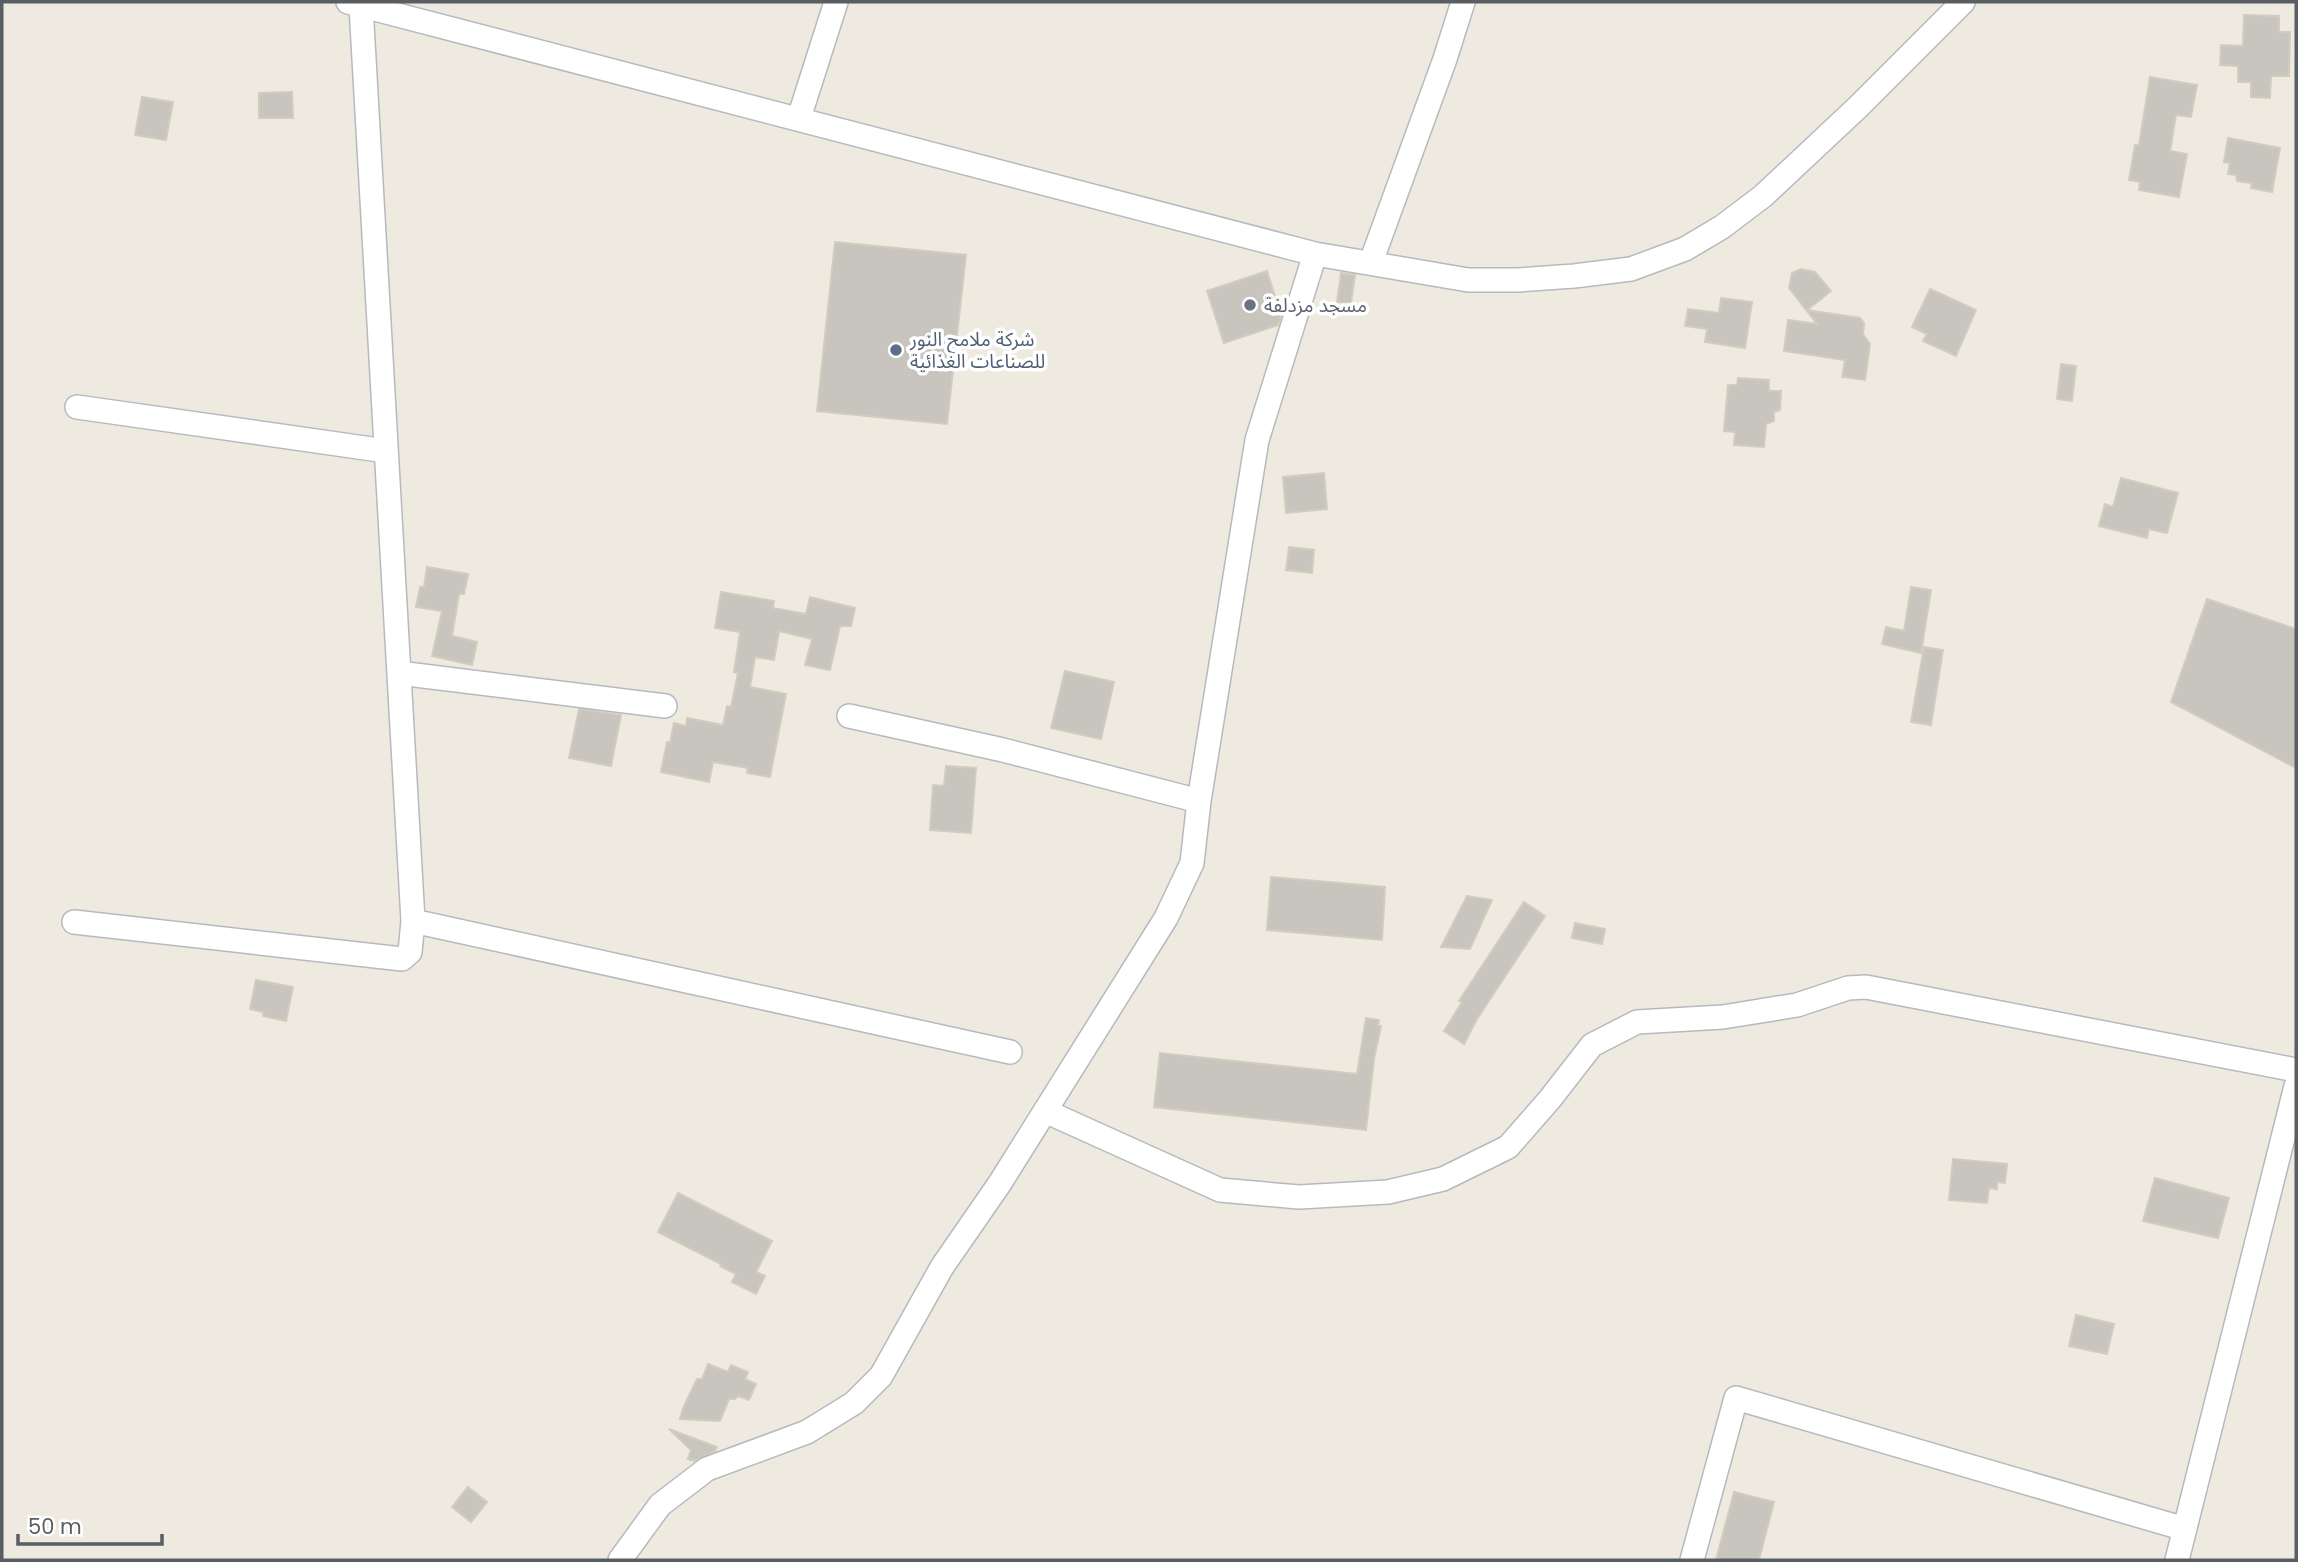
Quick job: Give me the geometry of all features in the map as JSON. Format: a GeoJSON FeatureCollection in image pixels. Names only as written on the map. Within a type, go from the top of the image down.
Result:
{"type":"FeatureCollection","features":[{"type":"Feature","properties":{"kind":"street"},"geometry":{"type":"LineString","coordinates":[[799,118],[836,2]]}},
{"type":"Feature","properties":{"kind":"street"},"geometry":{"type":"LineString","coordinates":[[1371,262],[1445,59],[1462,2]]}},
{"type":"Feature","properties":{"kind":"street"},"geometry":{"type":"LineString","coordinates":[[75,922],[402,959],[410,953],[413,921],[386,451],[354,4],[1315,254],[1468,280],[1518,280],[1631,269],[1685,249],[1722,227],[1763,196],[1858,107],[1963,2]]}},
{"type":"Feature","properties":{"kind":"street"},"geometry":{"type":"LineString","coordinates":[[620,1560],[660,1505],[707,1469],[807,1432],[854,1403],[881,1376],[942,1267],[1000,1183],[1181,890],[1192,863],[1199,801],[1257,440],[1315,254]]}},
{"type":"Feature","properties":{"kind":"street"},"geometry":{"type":"LineString","coordinates":[[77,407],[386,451]]}},
{"type":"Feature","properties":{"kind":"street"},"geometry":{"type":"LineString","coordinates":[[399,673],[665,706]]}},
{"type":"Feature","properties":{"kind":"street"},"geometry":{"type":"LineString","coordinates":[[849,716],[1003,750],[1199,801]]}},
{"type":"Feature","properties":{"kind":"street"},"geometry":{"type":"LineString","coordinates":[[413,921],[1010,1052]]}},
{"type":"Feature","properties":{"kind":"street"},"geometry":{"type":"LineString","coordinates":[[1045,1111],[1220,1190],[1299,1197],[1388,1192],[1443,1179],[1508,1147],[1592,1045],[1637,1022],[1723,1017],[1797,1004],[1848,988],[1866,987],[2296,1070]]}},
{"type":"Feature","properties":{"kind":"street"},"geometry":{"type":"LineString","coordinates":[[2177,1560],[2296,1086]]}},
{"type":"Feature","properties":{"kind":"street"},"geometry":{"type":"LineString","coordinates":[[1692,1560],[1736,1398],[2185,1529]]}},
{"type":"Feature","properties":{"kind":"building"},"geometry":{"type":"Polygon","coordinates":[[[2244,15],[2279,16],[2279,32],[2290,32],[2289,76],[2271,76],[2270,98],[2251,97],[2251,82],[2238,82],[2238,66],[2220,65],[2221,45],[2243,46],[2244,15]]]}},
{"type":"Feature","properties":{"kind":"building"},"geometry":{"type":"Polygon","coordinates":[[[2150,77],[2197,85],[2191,117],[2176,115],[2170,151],[2187,154],[2179,197],[2139,190],[2140,182],[2129,180],[2135,145],[2139,145],[2150,77]]]}},
{"type":"Feature","properties":{"kind":"building"},"geometry":{"type":"Polygon","coordinates":[[[292,92],[293,118],[259,118],[259,93],[292,92]]]}},
{"type":"Feature","properties":{"kind":"building"},"geometry":{"type":"Polygon","coordinates":[[[142,97],[173,102],[166,140],[135,135],[142,97]]]}},
{"type":"Feature","properties":{"kind":"building"},"geometry":{"type":"Polygon","coordinates":[[[2228,138],[2280,148],[2272,192],[2251,188],[2252,183],[2237,181],[2236,175],[2228,174],[2230,163],[2224,162],[2228,138]]]}},
{"type":"Feature","properties":{"kind":"building"},"geometry":{"type":"Polygon","coordinates":[[[835,242],[966,255],[947,424],[817,411],[835,242]]]}},
{"type":"Feature","properties":{"kind":"building"},"geometry":{"type":"Polygon","coordinates":[[[1801,269],[1815,272],[1831,291],[1807,310],[1860,318],[1864,323],[1863,334],[1870,344],[1865,380],[1842,377],[1845,360],[1784,351],[1788,320],[1817,324],[1789,288],[1792,273],[1801,269]]]}},
{"type":"Feature","properties":{"kind":"building"},"geometry":{"type":"Polygon","coordinates":[[[1267,271],[1281,316],[1278,325],[1224,343],[1207,291],[1267,271]]]}},
{"type":"Feature","properties":{"kind":"building"},"geometry":{"type":"Polygon","coordinates":[[[1341,273],[1355,275],[1351,303],[1337,302],[1341,273]]]}},
{"type":"Feature","properties":{"kind":"building"},"geometry":{"type":"Polygon","coordinates":[[[1930,289],[1976,310],[1956,356],[1923,341],[1927,334],[1912,327],[1930,289]]]}},
{"type":"Feature","properties":{"kind":"building"},"geometry":{"type":"Polygon","coordinates":[[[1721,298],[1752,302],[1745,348],[1705,342],[1707,329],[1685,326],[1688,309],[1719,313],[1721,298]]]}},
{"type":"Feature","properties":{"kind":"building"},"geometry":{"type":"Polygon","coordinates":[[[2061,364],[2076,366],[2072,401],[2057,399],[2061,364]]]}},
{"type":"Feature","properties":{"kind":"building"},"geometry":{"type":"Polygon","coordinates":[[[1738,378],[1769,380],[1769,391],[1781,391],[1780,410],[1774,412],[1774,421],[1766,424],[1764,447],[1734,445],[1735,432],[1724,431],[1728,385],[1737,385],[1738,378]]]}},
{"type":"Feature","properties":{"kind":"building"},"geometry":{"type":"Polygon","coordinates":[[[1324,473],[1327,509],[1286,513],[1283,477],[1324,473]]]}},
{"type":"Feature","properties":{"kind":"building"},"geometry":{"type":"Polygon","coordinates":[[[2121,478],[2178,493],[2167,533],[2149,529],[2147,538],[2099,526],[2105,504],[2113,507],[2121,478]]]}},
{"type":"Feature","properties":{"kind":"building"},"geometry":{"type":"Polygon","coordinates":[[[1289,547],[1314,550],[1312,573],[1286,570],[1289,547]]]}},
{"type":"Feature","properties":{"kind":"building"},"geometry":{"type":"Polygon","coordinates":[[[427,567],[468,574],[464,594],[459,594],[452,636],[477,642],[472,665],[432,656],[442,611],[416,607],[420,587],[424,587],[427,567]]]}},
{"type":"Feature","properties":{"kind":"building"},"geometry":{"type":"Polygon","coordinates":[[[1911,587],[1931,590],[1921,653],[1882,644],[1886,627],[1904,631],[1911,587]]]}},
{"type":"Feature","properties":{"kind":"building"},"geometry":{"type":"Polygon","coordinates":[[[721,592],[774,601],[773,608],[806,614],[810,597],[855,608],[851,626],[840,626],[830,670],[805,665],[812,639],[779,631],[774,660],[755,657],[750,687],[786,694],[770,777],[747,773],[748,768],[713,762],[709,782],[661,772],[674,723],[686,726],[687,718],[723,725],[727,706],[731,707],[738,673],[734,672],[740,632],[715,628],[721,592]]]}},
{"type":"Feature","properties":{"kind":"building"},"geometry":{"type":"Polygon","coordinates":[[[2207,599],[2296,629],[2296,768],[2171,702],[2207,599]]]}},
{"type":"Feature","properties":{"kind":"building"},"geometry":{"type":"Polygon","coordinates":[[[1924,647],[1943,650],[1931,725],[1911,722],[1924,647]]]}},
{"type":"Feature","properties":{"kind":"building"},"geometry":{"type":"Polygon","coordinates":[[[1065,671],[1114,682],[1101,739],[1051,728],[1065,671]]]}},
{"type":"Feature","properties":{"kind":"building"},"geometry":{"type":"Polygon","coordinates":[[[579,709],[621,715],[611,766],[569,758],[579,709]]]}},
{"type":"Feature","properties":{"kind":"building"},"geometry":{"type":"Polygon","coordinates":[[[946,766],[976,768],[971,833],[930,830],[933,785],[944,786],[946,766]]]}},
{"type":"Feature","properties":{"kind":"building"},"geometry":{"type":"Polygon","coordinates":[[[1271,877],[1385,887],[1382,940],[1267,930],[1271,877]]]}},
{"type":"Feature","properties":{"kind":"building"},"geometry":{"type":"Polygon","coordinates":[[[1467,896],[1492,900],[1470,949],[1441,947],[1467,896]]]}},
{"type":"Feature","properties":{"kind":"building"},"geometry":{"type":"Polygon","coordinates":[[[1524,902],[1545,916],[1477,1019],[1464,1044],[1444,1031],[1462,1002],[1459,1001],[1524,902]]]}},
{"type":"Feature","properties":{"kind":"building"},"geometry":{"type":"Polygon","coordinates":[[[1575,923],[1605,929],[1602,944],[1572,938],[1575,923]]]}},
{"type":"Feature","properties":{"kind":"building"},"geometry":{"type":"Polygon","coordinates":[[[256,980],[293,987],[286,1021],[263,1016],[263,1012],[250,1009],[256,980]]]}},
{"type":"Feature","properties":{"kind":"building"},"geometry":{"type":"Polygon","coordinates":[[[1366,1018],[1379,1020],[1378,1026],[1381,1026],[1374,1059],[1366,1130],[1154,1107],[1160,1053],[1357,1074],[1366,1018]]]}},
{"type":"Feature","properties":{"kind":"building"},"geometry":{"type":"Polygon","coordinates":[[[1953,1159],[2007,1164],[2005,1183],[1997,1182],[1997,1189],[1989,1188],[1987,1203],[1949,1200],[1953,1159]]]}},
{"type":"Feature","properties":{"kind":"building"},"geometry":{"type":"Polygon","coordinates":[[[2155,1178],[2229,1198],[2218,1238],[2143,1221],[2155,1178]]]}},
{"type":"Feature","properties":{"kind":"building"},"geometry":{"type":"Polygon","coordinates":[[[678,1193],[772,1241],[756,1272],[765,1276],[756,1294],[732,1282],[736,1274],[720,1266],[721,1264],[658,1232],[678,1193]]]}},
{"type":"Feature","properties":{"kind":"building"},"geometry":{"type":"Polygon","coordinates":[[[2076,1315],[2114,1324],[2107,1354],[2069,1346],[2076,1315]]]}},
{"type":"Feature","properties":{"kind":"building"},"geometry":{"type":"Polygon","coordinates":[[[708,1364],[728,1372],[731,1365],[748,1372],[745,1379],[756,1384],[749,1400],[738,1396],[729,1399],[720,1421],[680,1419],[697,1379],[702,1379],[708,1364]]]}},
{"type":"Feature","properties":{"kind":"building"},"geometry":{"type":"Polygon","coordinates":[[[669,1429],[717,1447],[715,1451],[694,1461],[688,1459],[691,1450],[669,1429]]]}},
{"type":"Feature","properties":{"kind":"building"},"geometry":{"type":"Polygon","coordinates":[[[468,1487],[487,1502],[471,1522],[452,1507],[468,1487]]]}},
{"type":"Feature","properties":{"kind":"building"},"geometry":{"type":"Polygon","coordinates":[[[1734,1492],[1774,1502],[1759,1560],[1716,1560],[1734,1492]]]}},
{"type":"Feature","properties":{"kind":"place","name":"مسجد مزدلفة"},"geometry":{"type":"Point","coordinates":[1250,305]}},
{"type":"Feature","properties":{"kind":"place","name":"شركة ملامح النور للصناعات الغذائية"},"geometry":{"type":"Point","coordinates":[896,350]}}]}
